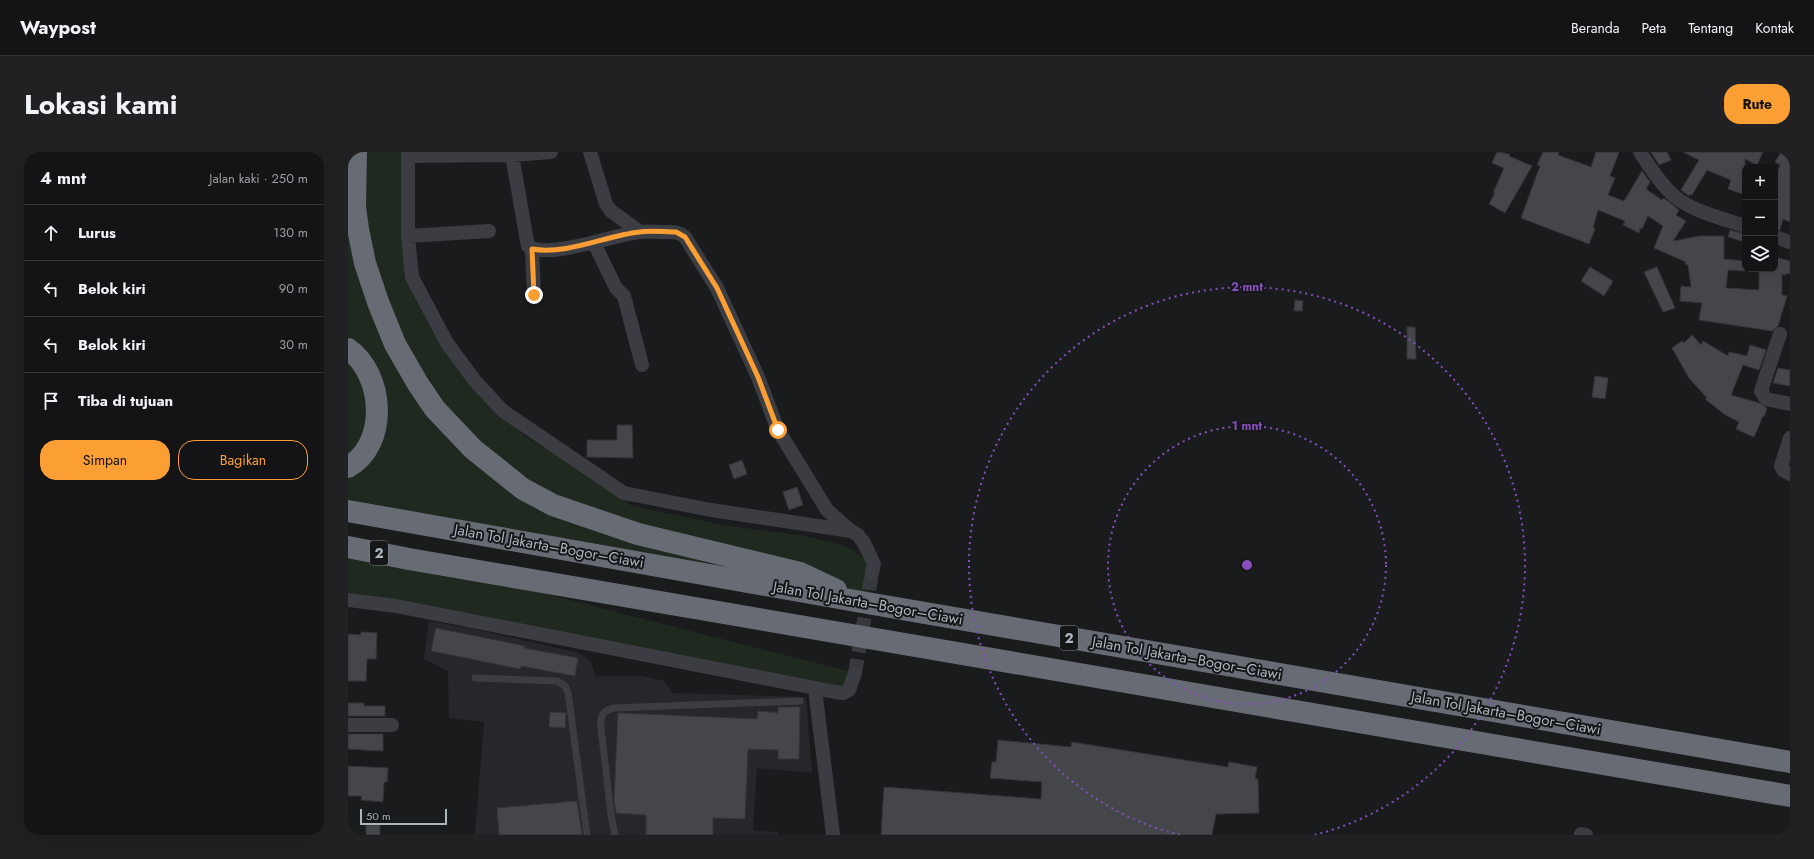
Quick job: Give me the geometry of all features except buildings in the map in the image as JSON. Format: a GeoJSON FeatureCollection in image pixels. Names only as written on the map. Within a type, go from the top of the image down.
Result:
{"type":"FeatureCollection","features":[{"type":"Feature","properties":{"kind":"highway"},"geometry":{"type":"LineString","coordinates":[[356,152],[355,207],[358,229],[365,263],[378,302],[395,344],[418,384],[435,409],[474,449],[523,489],[553,505],[638,534],[800,572],[860,602]]}},
{"type":"Feature","properties":{"kind":"highway"},"geometry":{"type":"LineString","coordinates":[[348,348],[359,357],[370,376],[377,405],[376,426],[370,443],[358,460],[348,467]]}},
{"type":"Feature","properties":{"kind":"highway","name":"Jalan Tol Jakarta–Bogor–Ciawi"},"geometry":{"type":"LineString","coordinates":[[348,511],[860,602],[1790,762]]}},
{"type":"Feature","properties":{"kind":"highway","name":"2"},"geometry":{"type":"LineString","coordinates":[[348,546],[409,558],[1790,796]]}},
{"type":"Feature","properties":{"kind":"street"},"geometry":{"type":"LineString","coordinates":[[551,152],[512,155],[408,154],[408,236],[412,278],[447,343],[475,381],[503,411],[624,493],[711,510],[851,531]]}},
{"type":"Feature","properties":{"kind":"street"},"geometry":{"type":"LineString","coordinates":[[590,152],[606,204],[611,211],[640,232]]}},
{"type":"Feature","properties":{"kind":"street"},"geometry":{"type":"LineString","coordinates":[[1640,152],[1656,177],[1675,197],[1693,208],[1742,225]]}},
{"type":"Feature","properties":{"kind":"street"},"geometry":{"type":"LineString","coordinates":[[512,155],[528,246],[532,249],[541,250],[594,243],[640,232],[676,232],[685,237],[717,288],[758,377],[778,430],[827,510],[851,531],[858,535],[870,553],[874,564],[872,573]]}},
{"type":"Feature","properties":{"kind":"street"},"geometry":{"type":"LineString","coordinates":[[408,236],[489,231]]}},
{"type":"Feature","properties":{"kind":"street"},"geometry":{"type":"LineString","coordinates":[[1778,238],[1790,242]]}},
{"type":"Feature","properties":{"kind":"street"},"geometry":{"type":"LineString","coordinates":[[594,243],[616,288],[624,296],[642,366]]}},
{"type":"Feature","properties":{"kind":"street"},"geometry":{"type":"LineString","coordinates":[[532,249],[534,295]]}},
{"type":"Feature","properties":{"kind":"street"},"geometry":{"type":"LineString","coordinates":[[1780,334],[1761,391],[1766,399],[1790,404]]}},
{"type":"Feature","properties":{"kind":"street"},"geometry":{"type":"LineString","coordinates":[[1790,438],[1781,466],[1783,470],[1790,474]]}},
{"type":"Feature","properties":{"kind":"street"},"geometry":{"type":"LineString","coordinates":[[348,600],[396,606],[815,689],[843,693],[846,692],[849,690],[855,673]]}},
{"type":"Feature","properties":{"kind":"street"},"geometry":{"type":"LineString","coordinates":[[815,689],[834,835]]}},
{"type":"Feature","properties":{"kind":"street"},"geometry":{"type":"LineString","coordinates":[[348,725],[392,725]]}},
{"type":"Feature","properties":{"kind":"lane"},"geometry":{"type":"LineString","coordinates":[[475,678],[557,681],[566,686],[587,835]]}},
{"type":"Feature","properties":{"kind":"lane"},"geometry":{"type":"LineString","coordinates":[[614,835],[601,728],[601,715],[606,710],[614,708],[800,701]]}},
{"type":"Feature","properties":{"kind":"shaded area"},"geometry":{"type":"Polygon","coordinates":[[[348,152],[403,152],[408,280],[490,406],[525,436],[580,469],[632,506],[729,526],[801,535],[845,546],[874,564],[867,603],[348,511],[348,152]]]}},
{"type":"Feature","properties":{"kind":"shaded area"},"geometry":{"type":"Polygon","coordinates":[[[348,547],[409,559],[855,673],[849,690],[348,600],[348,547]]]}},
{"type":"Feature","properties":{"kind":"shaded area"},"geometry":{"type":"Polygon","coordinates":[[[429,621],[474,629],[580,653],[591,662],[596,676],[642,676],[664,681],[673,693],[806,697],[812,773],[757,768],[753,831],[778,832],[778,835],[475,835],[484,722],[449,718],[448,671],[424,659],[429,621]]]}},
{"type":"Feature","properties":{"kind":"tunnel"},"geometry":{"type":"LineString","coordinates":[[855,673],[872,573]]}},
{"type":"Feature","properties":{"kind":"route"},"geometry":{"type":"LineString","coordinates":[[534,295],[532,249],[541,250],[594,243],[640,232],[676,232],[681,234],[685,237],[717,288],[758,377],[778,430]]}}]}
